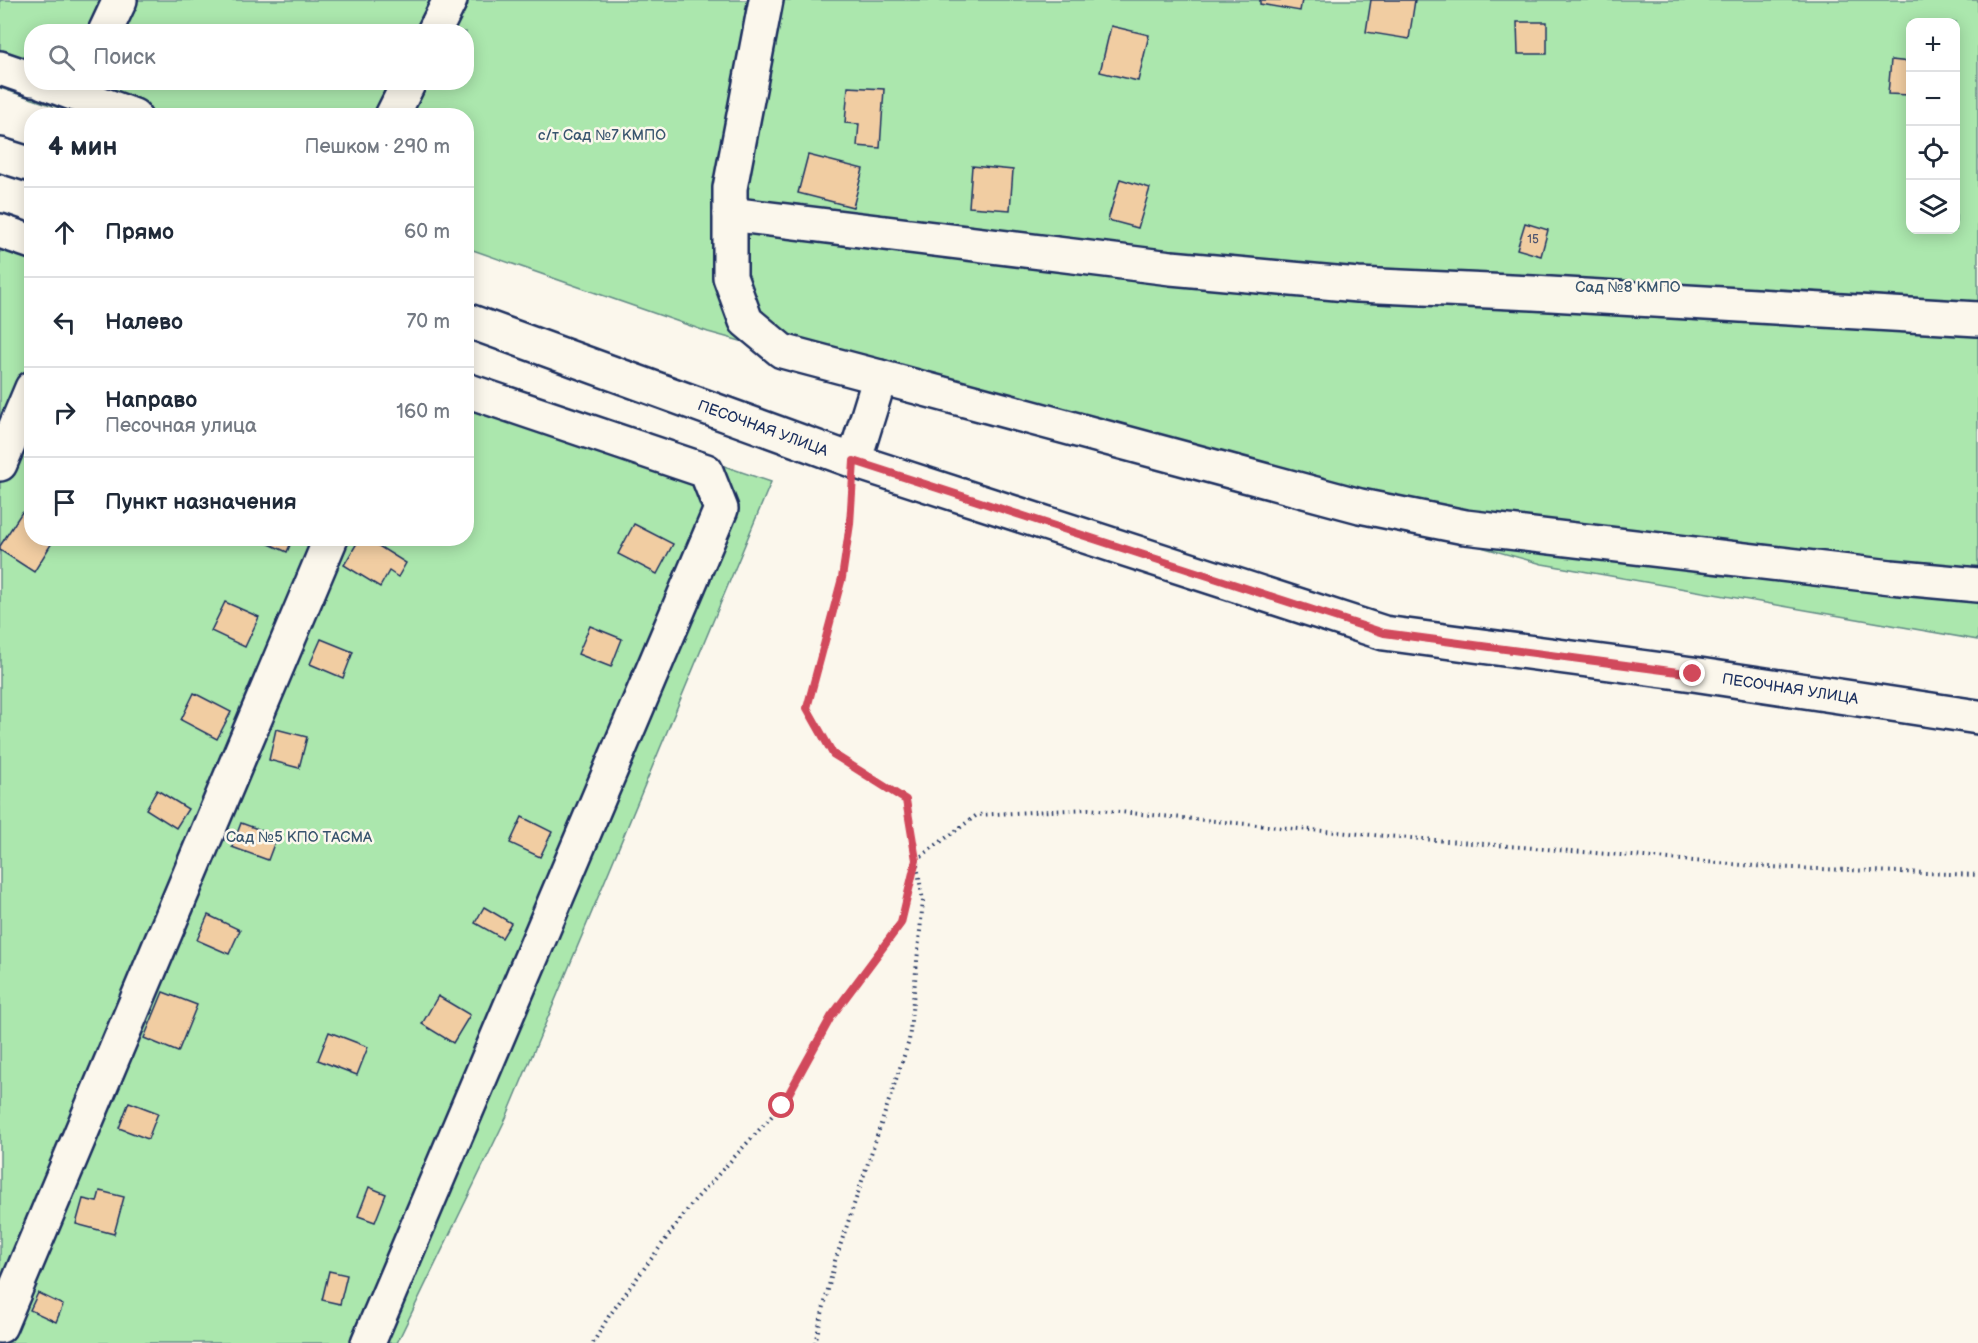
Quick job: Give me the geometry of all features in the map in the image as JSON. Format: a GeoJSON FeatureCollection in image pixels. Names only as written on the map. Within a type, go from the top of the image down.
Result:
{"type":"FeatureCollection","features":[{"type":"Feature","properties":{"kind":"main road"},"geometry":{"type":"LineString","coordinates":[[109,24],[120,0]]}},
{"type":"Feature","properties":{"kind":"main road"},"geometry":{"type":"LineString","coordinates":[[438,24],[450,0]]}},
{"type":"Feature","properties":{"kind":"main road"},"geometry":{"type":"LineString","coordinates":[[766,0],[730,188],[730,277],[746,321],[782,351],[1360,507],[1465,527],[1891,577],[1978,585]]}},
{"type":"Feature","properties":{"kind":"main road"},"geometry":{"type":"LineString","coordinates":[[0,68],[24,76]]}},
{"type":"Feature","properties":{"kind":"main road"},"geometry":{"type":"LineString","coordinates":[[82,90],[118,108]]}},
{"type":"Feature","properties":{"kind":"main road"},"geometry":{"type":"LineString","coordinates":[[396,108],[405,90]]}},
{"type":"Feature","properties":{"kind":"main road"},"geometry":{"type":"LineString","coordinates":[[0,154],[24,162]]}},
{"type":"Feature","properties":{"kind":"main road"},"geometry":{"type":"LineString","coordinates":[[730,214],[1171,268],[1358,285],[1545,293],[1978,319]]}},
{"type":"Feature","properties":{"kind":"main road"},"geometry":{"type":"LineString","coordinates":[[0,231],[24,239]]}},
{"type":"Feature","properties":{"kind":"main road","name":"ПЕСОЧНАЯ УЛИЦА"},"geometry":{"type":"LineString","coordinates":[[474,323],[854,461],[1384,633],[1693,674],[1978,717]]}},
{"type":"Feature","properties":{"kind":"main road"},"geometry":{"type":"LineString","coordinates":[[854,461],[880,376]]}},
{"type":"Feature","properties":{"kind":"main road"},"geometry":{"type":"LineString","coordinates":[[369,1343],[721,508],[706,471],[474,393]]}},
{"type":"Feature","properties":{"kind":"main road"},"geometry":{"type":"LineString","coordinates":[[0,464],[24,407]]}},
{"type":"Feature","properties":{"kind":"main road"},"geometry":{"type":"LineString","coordinates":[[0,1326],[328,546]]}},
{"type":"Feature","properties":{"kind":"path"},"geometry":{"type":"LineString","coordinates":[[815,1343],[835,1260],[909,1041],[923,901],[906,800],[833,754],[807,708],[842,578],[850,524],[854,461]]}},
{"type":"Feature","properties":{"kind":"path"},"geometry":{"type":"LineString","coordinates":[[593,1343],[609,1316],[694,1201],[782,1106],[831,1017],[901,923],[916,860],[977,814],[1088,809],[1299,829],[1768,867],[1978,875]]}},
{"type":"Feature","properties":{"kind":"green space","name":"Сад №8 КМПО"},"geometry":{"type":"Polygon","coordinates":[[[0,0],[1978,0],[1978,640],[1542,564],[708,332],[474,250],[474,108],[59,108],[0,88],[0,0]]]}},
{"type":"Feature","properties":{"kind":"green space","name":"Сад №5 КПО ТАСМА"},"geometry":{"type":"Polygon","coordinates":[[[0,219],[24,228],[24,546],[474,546],[474,380],[771,482],[506,1118],[397,1343],[0,1343],[0,219]]]}},
{"type":"Feature","properties":{"kind":"building"},"geometry":{"type":"Polygon","coordinates":[[[1260,0],[1302,0],[1300,11],[1260,4],[1260,0]]]}},
{"type":"Feature","properties":{"kind":"building"},"geometry":{"type":"Polygon","coordinates":[[[1371,0],[1415,0],[1409,39],[1366,32],[1371,0]]]}},
{"type":"Feature","properties":{"kind":"building"},"geometry":{"type":"Polygon","coordinates":[[[1517,22],[1547,22],[1547,54],[1518,54],[1517,22]]]}},
{"type":"Feature","properties":{"kind":"building"},"geometry":{"type":"Polygon","coordinates":[[[1111,26],[1149,35],[1138,81],[1100,72],[1111,26]]]}},
{"type":"Feature","properties":{"kind":"building"},"geometry":{"type":"Polygon","coordinates":[[[1891,60],[1906,62],[1906,95],[1888,94],[1891,60]]]}},
{"type":"Feature","properties":{"kind":"building"},"geometry":{"type":"Polygon","coordinates":[[[848,87],[884,89],[880,148],[857,146],[859,124],[845,123],[848,87]]]}},
{"type":"Feature","properties":{"kind":"building"},"geometry":{"type":"Polygon","coordinates":[[[808,155],[863,169],[853,207],[798,193],[808,155]]]}},
{"type":"Feature","properties":{"kind":"building"},"geometry":{"type":"Polygon","coordinates":[[[972,166],[1013,170],[1010,210],[969,207],[972,166]]]}},
{"type":"Feature","properties":{"kind":"building"},"geometry":{"type":"Polygon","coordinates":[[[1120,179],[1150,188],[1138,228],[1108,220],[1120,179]]]}},
{"type":"Feature","properties":{"kind":"building"},"geometry":{"type":"Polygon","coordinates":[[[1525,223],[1548,230],[1541,256],[1517,249],[1525,223]]]}},
{"type":"Feature","properties":{"kind":"building"},"geometry":{"type":"Polygon","coordinates":[[[22,512],[24,513],[24,546],[50,546],[34,572],[0,550],[0,546],[22,512]]]}},
{"type":"Feature","properties":{"kind":"building"},"geometry":{"type":"Polygon","coordinates":[[[634,524],[673,544],[657,574],[618,554],[634,524]]]}},
{"type":"Feature","properties":{"kind":"building"},"geometry":{"type":"Polygon","coordinates":[[[274,546],[290,546],[287,552],[274,546]]]}},
{"type":"Feature","properties":{"kind":"building"},"geometry":{"type":"Polygon","coordinates":[[[355,546],[379,546],[406,563],[398,577],[389,571],[380,587],[344,565],[355,546]]]}},
{"type":"Feature","properties":{"kind":"building"},"geometry":{"type":"Polygon","coordinates":[[[225,602],[259,617],[245,647],[211,631],[225,602]]]}},
{"type":"Feature","properties":{"kind":"building"},"geometry":{"type":"Polygon","coordinates":[[[590,626],[622,639],[611,667],[578,654],[590,626]]]}},
{"type":"Feature","properties":{"kind":"building"},"geometry":{"type":"Polygon","coordinates":[[[321,639],[353,652],[343,678],[310,664],[321,639]]]}},
{"type":"Feature","properties":{"kind":"building"},"geometry":{"type":"Polygon","coordinates":[[[194,693],[231,712],[217,739],[181,720],[194,693]]]}},
{"type":"Feature","properties":{"kind":"building"},"geometry":{"type":"Polygon","coordinates":[[[276,729],[307,737],[299,768],[269,760],[276,729]]]}},
{"type":"Feature","properties":{"kind":"building"},"geometry":{"type":"Polygon","coordinates":[[[157,790],[188,809],[176,828],[146,809],[157,790]]]}},
{"type":"Feature","properties":{"kind":"building"},"geometry":{"type":"Polygon","coordinates":[[[522,817],[552,832],[540,857],[510,843],[522,817]]]}},
{"type":"Feature","properties":{"kind":"building"},"geometry":{"type":"Polygon","coordinates":[[[241,823],[277,836],[268,860],[232,847],[241,823]]]}},
{"type":"Feature","properties":{"kind":"building"},"geometry":{"type":"Polygon","coordinates":[[[484,907],[511,923],[502,938],[475,923],[484,907]]]}},
{"type":"Feature","properties":{"kind":"building"},"geometry":{"type":"Polygon","coordinates":[[[208,915],[240,930],[229,954],[197,940],[208,915]]]}},
{"type":"Feature","properties":{"kind":"building"},"geometry":{"type":"Polygon","coordinates":[[[163,992],[197,1005],[178,1052],[144,1038],[163,992]]]}},
{"type":"Feature","properties":{"kind":"building"},"geometry":{"type":"Polygon","coordinates":[[[438,996],[470,1015],[453,1043],[422,1024],[438,996]]]}},
{"type":"Feature","properties":{"kind":"building"},"geometry":{"type":"Polygon","coordinates":[[[329,1032],[368,1047],[357,1075],[318,1060],[329,1032]]]}},
{"type":"Feature","properties":{"kind":"building"},"geometry":{"type":"Polygon","coordinates":[[[129,1102],[158,1113],[148,1139],[119,1128],[129,1102]]]}},
{"type":"Feature","properties":{"kind":"building"},"geometry":{"type":"Polygon","coordinates":[[[369,1187],[386,1194],[375,1222],[358,1216],[369,1187]]]}},
{"type":"Feature","properties":{"kind":"building"},"geometry":{"type":"Polygon","coordinates":[[[100,1191],[124,1197],[114,1234],[76,1224],[83,1199],[97,1202],[100,1191]]]}},
{"type":"Feature","properties":{"kind":"building"},"geometry":{"type":"Polygon","coordinates":[[[329,1271],[347,1275],[340,1304],[322,1300],[329,1271]]]}},
{"type":"Feature","properties":{"kind":"building"},"geometry":{"type":"Polygon","coordinates":[[[38,1293],[63,1305],[56,1322],[30,1310],[38,1293]]]}},
{"type":"Feature","properties":{"kind":"route"},"geometry":{"type":"LineString","coordinates":[[782,1106],[831,1017],[901,923],[916,860],[906,800],[833,754],[807,708],[842,578],[850,524],[854,461],[1384,633],[1693,674]]}},
{"type":"Feature","properties":{"kind":"park label","name":"с/т Сад №7 КМПО"},"geometry":{"type":"Point","coordinates":[602,135]}}]}
